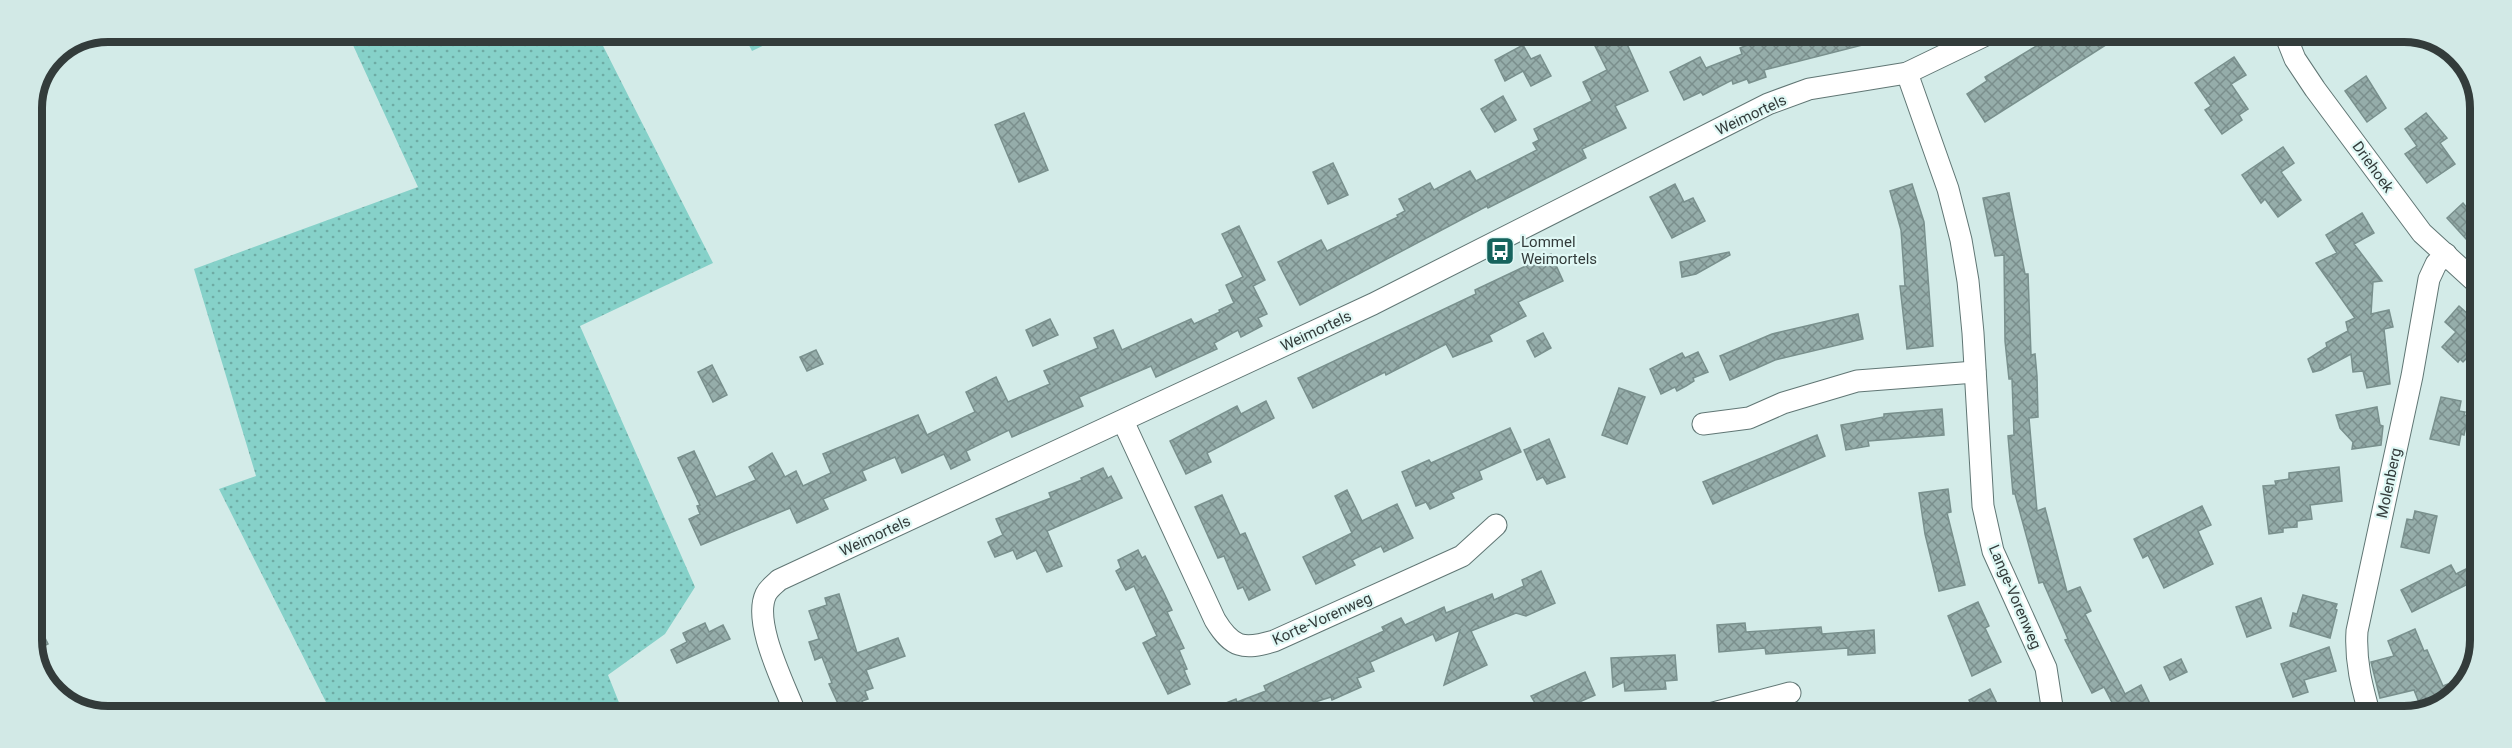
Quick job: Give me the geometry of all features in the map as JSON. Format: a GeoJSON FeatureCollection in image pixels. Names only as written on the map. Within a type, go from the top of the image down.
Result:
{"type":"FeatureCollection","features":[{"type":"Feature","properties":{"kind":"street","name":"Weimortels"},"geometry":{"type":"LineString","coordinates":[[793,706],[763,623],[762,605],[767,592],[779,580],[1373,304],[1768,104],[1809,89],[1907,73],[1971,42]]}},
{"type":"Feature","properties":{"kind":"street","name":"Driehoek"},"geometry":{"type":"LineString","coordinates":[[2288,42],[2295,59],[2315,89],[2422,232],[2470,277]]}},
{"type":"Feature","properties":{"kind":"street","name":"Lange-Vorenweg"},"geometry":{"type":"LineString","coordinates":[[1907,73],[1947,189],[1961,240],[1968,281],[1983,506],[1993,551],[2046,668],[2052,706]]}},
{"type":"Feature","properties":{"kind":"street","name":"Molenberg"},"geometry":{"type":"LineString","coordinates":[[2367,706],[2357,666],[2357,631],[2412,375],[2429,279],[2436,264],[2446,254]]}},
{"type":"Feature","properties":{"kind":"street"},"geometry":{"type":"LineString","coordinates":[[1703,424],[1749,418],[1783,403],[1857,381],[1975,372]]}},
{"type":"Feature","properties":{"kind":"street","name":"Korte-Vorenweg"},"geometry":{"type":"LineString","coordinates":[[1123,421],[1215,620],[1224,635],[1239,645],[1248,647],[1274,641],[1462,556],[1496,525]]}},
{"type":"Feature","properties":{"kind":"street"},"geometry":{"type":"LineString","coordinates":[[1740,706],[1790,693]]}},
{"type":"Feature","properties":{"kind":"shaded area"},"geometry":{"type":"Polygon","coordinates":[[[352,42],[601,42],[713,263],[580,326],[695,587],[665,634],[608,675],[620,706],[328,706],[219,489],[256,476],[194,269],[418,187],[352,42]]]}},
{"type":"Feature","properties":{"kind":"shaded area"},"geometry":{"type":"Polygon","coordinates":[[[747,42],[770,42],[752,51],[747,42]]]}},
{"type":"Feature","properties":{"kind":"building"},"geometry":{"type":"Polygon","coordinates":[[[1593,42],[1626,42],[1648,91],[1615,106],[1626,128],[1582,149],[1586,158],[1488,208],[1487,206],[1300,305],[1278,262],[1321,240],[1327,251],[1398,217],[1397,215],[1405,211],[1399,199],[1430,183],[1434,190],[1470,171],[1476,181],[1537,150],[1533,143],[1539,140],[1534,129],[1592,101],[1583,82],[1607,70],[1593,42]]]}},
{"type":"Feature","properties":{"kind":"building"},"geometry":{"type":"Polygon","coordinates":[[[1755,42],[1874,42],[1764,70],[1766,77],[1749,83],[1747,79],[1733,84],[1732,80],[1703,95],[1701,92],[1684,100],[1670,72],[1700,57],[1706,68],[1742,54],[1740,48],[1755,42]]]}},
{"type":"Feature","properties":{"kind":"building"},"geometry":{"type":"Polygon","coordinates":[[[2043,42],[2110,42],[1985,122],[1967,94],[1987,81],[1985,77],[2043,42]]]}},
{"type":"Feature","properties":{"kind":"building"},"geometry":{"type":"Polygon","coordinates":[[[1523,45],[1531,59],[1540,55],[1551,76],[1531,86],[1523,71],[1505,81],[1495,60],[1523,45]]]}},
{"type":"Feature","properties":{"kind":"building"},"geometry":{"type":"Polygon","coordinates":[[[2234,57],[2246,75],[2231,84],[2248,109],[2239,115],[2242,120],[2222,134],[2205,110],[2211,106],[2195,83],[2234,57]]]}},
{"type":"Feature","properties":{"kind":"building"},"geometry":{"type":"Polygon","coordinates":[[[2366,76],[2386,108],[2367,122],[2345,91],[2366,76]]]}},
{"type":"Feature","properties":{"kind":"building"},"geometry":{"type":"Polygon","coordinates":[[[1503,96],[1516,120],[1495,132],[1481,109],[1503,96]]]}},
{"type":"Feature","properties":{"kind":"building"},"geometry":{"type":"Polygon","coordinates":[[[1024,113],[1048,170],[1019,182],[995,125],[1024,113]]]}},
{"type":"Feature","properties":{"kind":"building"},"geometry":{"type":"Polygon","coordinates":[[[2426,113],[2447,138],[2440,143],[2455,164],[2427,183],[2405,154],[2417,146],[2405,129],[2426,113]]]}},
{"type":"Feature","properties":{"kind":"building"},"geometry":{"type":"Polygon","coordinates":[[[2283,147],[2294,163],[2281,172],[2301,200],[2278,217],[2265,199],[2261,203],[2242,175],[2283,147]]]}},
{"type":"Feature","properties":{"kind":"building"},"geometry":{"type":"Polygon","coordinates":[[[1333,163],[1348,195],[1328,204],[1313,172],[1333,163]]]}},
{"type":"Feature","properties":{"kind":"building"},"geometry":{"type":"Polygon","coordinates":[[[1675,184],[1684,202],[1693,198],[1705,221],[1672,238],[1650,197],[1675,184]]]}},
{"type":"Feature","properties":{"kind":"building"},"geometry":{"type":"Polygon","coordinates":[[[1912,184],[1924,222],[1933,346],[1907,349],[1900,286],[1905,286],[1901,230],[1890,191],[1912,184]]]}},
{"type":"Feature","properties":{"kind":"building"},"geometry":{"type":"Polygon","coordinates":[[[2009,193],[2025,274],[2028,274],[2031,355],[2035,354],[2037,376],[2038,417],[2029,418],[2037,511],[2045,508],[2067,592],[2080,587],[2091,611],[2085,614],[2125,694],[2141,685],[2151,706],[2114,706],[2104,687],[2092,693],[2065,640],[2068,639],[2043,582],[2039,583],[2015,494],[2013,494],[2008,436],[2014,435],[2012,379],[2009,379],[2005,341],[2004,255],[1995,256],[1983,198],[2009,193]]]}},
{"type":"Feature","properties":{"kind":"building"},"geometry":{"type":"Polygon","coordinates":[[[2463,203],[2470,212],[2470,235],[2466,239],[2447,218],[2463,203]]]}},
{"type":"Feature","properties":{"kind":"building"},"geometry":{"type":"Polygon","coordinates":[[[2362,213],[2374,233],[2354,244],[2382,281],[2373,282],[2371,314],[2389,310],[2393,327],[2384,329],[2390,384],[2367,388],[2363,371],[2353,372],[2351,354],[2313,372],[2308,359],[2327,347],[2326,343],[2348,331],[2346,322],[2355,318],[2316,263],[2337,253],[2326,235],[2362,213]]]}},
{"type":"Feature","properties":{"kind":"building"},"geometry":{"type":"Polygon","coordinates":[[[1239,226],[1265,280],[1253,286],[1267,314],[1258,318],[1262,326],[1241,337],[1238,330],[1214,343],[1217,349],[1156,377],[1151,366],[1079,397],[1083,406],[1012,437],[1009,430],[966,451],[970,460],[951,469],[944,454],[902,473],[895,457],[862,471],[866,480],[823,499],[828,509],[797,523],[790,508],[701,545],[689,519],[700,514],[697,506],[700,505],[678,458],[694,451],[716,497],[756,480],[749,467],[772,453],[785,477],[796,471],[803,486],[831,473],[823,454],[918,415],[927,435],[975,412],[966,392],[996,377],[1008,402],[1050,384],[1044,371],[1098,348],[1094,338],[1113,330],[1122,350],[1191,319],[1194,324],[1234,303],[1226,285],[1243,277],[1222,234],[1239,226]]]}},
{"type":"Feature","properties":{"kind":"building"},"geometry":{"type":"Polygon","coordinates":[[[1729,252],[1730,255],[1696,274],[1682,277],[1680,262],[1729,252]]]}},
{"type":"Feature","properties":{"kind":"building"},"geometry":{"type":"Polygon","coordinates":[[[1551,254],[1563,281],[1518,302],[1526,316],[1489,335],[1492,341],[1453,357],[1446,344],[1386,375],[1385,372],[1313,408],[1298,378],[1476,294],[1475,290],[1551,254]]]}},
{"type":"Feature","properties":{"kind":"building"},"geometry":{"type":"Polygon","coordinates":[[[2459,306],[2470,316],[2470,355],[2463,362],[2460,359],[2458,362],[2442,347],[2456,332],[2445,322],[2459,306]]]}},
{"type":"Feature","properties":{"kind":"building"},"geometry":{"type":"Polygon","coordinates":[[[1858,314],[1863,339],[1775,360],[1730,380],[1720,356],[1772,334],[1858,314]]]}},
{"type":"Feature","properties":{"kind":"building"},"geometry":{"type":"Polygon","coordinates":[[[1050,319],[1058,335],[1033,346],[1026,330],[1050,319]]]}},
{"type":"Feature","properties":{"kind":"building"},"geometry":{"type":"Polygon","coordinates":[[[1543,333],[1551,348],[1535,357],[1527,341],[1543,333]]]}},
{"type":"Feature","properties":{"kind":"building"},"geometry":{"type":"Polygon","coordinates":[[[816,350],[823,364],[807,371],[800,357],[816,350]]]}},
{"type":"Feature","properties":{"kind":"building"},"geometry":{"type":"Polygon","coordinates":[[[1698,352],[1708,372],[1693,378],[1694,381],[1677,391],[1675,387],[1661,394],[1650,369],[1682,353],[1685,358],[1698,352]]]}},
{"type":"Feature","properties":{"kind":"building"},"geometry":{"type":"Polygon","coordinates":[[[712,365],[727,395],[713,402],[698,372],[712,365]]]}},
{"type":"Feature","properties":{"kind":"building"},"geometry":{"type":"Polygon","coordinates":[[[1619,388],[1645,397],[1627,444],[1602,435],[1619,388]]]}},
{"type":"Feature","properties":{"kind":"building"},"geometry":{"type":"Polygon","coordinates":[[[2441,397],[2461,401],[2459,411],[2465,412],[2464,415],[2468,416],[2464,435],[2461,434],[2459,445],[2430,439],[2441,397]]]}},
{"type":"Feature","properties":{"kind":"building"},"geometry":{"type":"Polygon","coordinates":[[[1266,401],[1274,418],[1207,453],[1211,462],[1186,474],[1170,441],[1237,406],[1241,414],[1266,401]]]}},
{"type":"Feature","properties":{"kind":"building"},"geometry":{"type":"Polygon","coordinates":[[[2377,407],[2380,425],[2383,426],[2381,445],[2352,449],[2353,442],[2340,428],[2336,415],[2377,407]]]}},
{"type":"Feature","properties":{"kind":"building"},"geometry":{"type":"Polygon","coordinates":[[[1942,409],[1944,435],[1868,441],[1869,446],[1846,450],[1841,425],[1884,417],[1884,414],[1942,409]]]}},
{"type":"Feature","properties":{"kind":"building"},"geometry":{"type":"Polygon","coordinates":[[[1510,428],[1521,452],[1479,471],[1482,479],[1451,493],[1454,498],[1430,509],[1426,502],[1416,506],[1402,472],[1429,460],[1431,463],[1510,428]]]}},
{"type":"Feature","properties":{"kind":"building"},"geometry":{"type":"Polygon","coordinates":[[[1817,435],[1825,456],[1713,504],[1703,482],[1817,435]]]}},
{"type":"Feature","properties":{"kind":"building"},"geometry":{"type":"Polygon","coordinates":[[[1549,439],[1565,477],[1547,484],[1543,477],[1537,480],[1524,450],[1549,439]]]}},
{"type":"Feature","properties":{"kind":"building"},"geometry":{"type":"Polygon","coordinates":[[[2339,467],[2342,501],[2310,505],[2312,519],[2297,521],[2297,527],[2283,528],[2283,532],[2269,534],[2263,486],[2276,485],[2275,481],[2289,479],[2289,473],[2339,467]]]}},
{"type":"Feature","properties":{"kind":"building"},"geometry":{"type":"Polygon","coordinates":[[[1103,468],[1108,478],[1111,476],[1122,498],[1047,531],[1062,566],[1047,572],[1036,550],[1017,559],[1013,550],[995,557],[988,542],[1003,535],[996,519],[1051,498],[1049,493],[1082,480],[1081,478],[1103,468]]]}},
{"type":"Feature","properties":{"kind":"building"},"geometry":{"type":"Polygon","coordinates":[[[1948,489],[1951,512],[1947,513],[1965,585],[1939,591],[1925,534],[1919,493],[1948,489]]]}},
{"type":"Feature","properties":{"kind":"building"},"geometry":{"type":"Polygon","coordinates":[[[1347,490],[1362,521],[1397,504],[1413,538],[1384,552],[1381,546],[1352,560],[1355,565],[1316,584],[1303,557],[1352,533],[1335,496],[1347,490]]]}},
{"type":"Feature","properties":{"kind":"building"},"geometry":{"type":"Polygon","coordinates":[[[1222,495],[1240,535],[1245,533],[1270,590],[1249,600],[1243,587],[1238,589],[1224,556],[1218,558],[1195,507],[1222,495]]]}},
{"type":"Feature","properties":{"kind":"building"},"geometry":{"type":"Polygon","coordinates":[[[2202,506],[2211,525],[2198,531],[2213,564],[2164,588],[2148,555],[2143,558],[2134,539],[2202,506]]]}},
{"type":"Feature","properties":{"kind":"building"},"geometry":{"type":"Polygon","coordinates":[[[2415,511],[2437,516],[2429,553],[2401,547],[2407,519],[2413,520],[2415,511]]]}},
{"type":"Feature","properties":{"kind":"building"},"geometry":{"type":"Polygon","coordinates":[[[1138,550],[1142,558],[1145,556],[1172,610],[1167,612],[1184,648],[1179,650],[1190,684],[1168,694],[1143,643],[1157,636],[1134,586],[1126,590],[1116,571],[1121,568],[1118,560],[1138,550]]]}},
{"type":"Feature","properties":{"kind":"building"},"geometry":{"type":"Polygon","coordinates":[[[2451,565],[2456,574],[2470,567],[2470,583],[2412,612],[2401,590],[2451,565]]]}},
{"type":"Feature","properties":{"kind":"building"},"geometry":{"type":"Polygon","coordinates":[[[1541,571],[1555,603],[1526,616],[1516,613],[1471,631],[1487,665],[1444,685],[1460,630],[1436,641],[1433,634],[1370,662],[1374,671],[1357,678],[1361,687],[1332,700],[1331,697],[1307,706],[1218,706],[1266,691],[1264,686],[1384,631],[1382,627],[1401,618],[1405,625],[1444,607],[1446,613],[1492,594],[1494,600],[1524,586],[1522,580],[1541,571]]]}},
{"type":"Feature","properties":{"kind":"building"},"geometry":{"type":"Polygon","coordinates":[[[839,594],[857,653],[898,638],[905,656],[866,670],[873,688],[865,691],[868,699],[862,701],[864,706],[839,706],[829,684],[832,683],[822,657],[815,660],[809,642],[819,639],[809,611],[827,605],[825,598],[839,594]]]}},
{"type":"Feature","properties":{"kind":"building"},"geometry":{"type":"Polygon","coordinates":[[[2303,595],[2337,604],[2330,638],[2290,626],[2293,613],[2297,614],[2303,595]]]}},
{"type":"Feature","properties":{"kind":"building"},"geometry":{"type":"Polygon","coordinates":[[[2261,598],[2271,628],[2247,637],[2236,607],[2261,598]]]}},
{"type":"Feature","properties":{"kind":"building"},"geometry":{"type":"Polygon","coordinates":[[[1978,602],[1989,626],[1985,628],[2001,662],[1972,676],[1948,616],[1978,602]]]}},
{"type":"Feature","properties":{"kind":"building"},"geometry":{"type":"Polygon","coordinates":[[[705,623],[709,632],[723,625],[730,639],[677,663],[671,650],[687,642],[683,633],[705,623]]]}},
{"type":"Feature","properties":{"kind":"building"},"geometry":{"type":"Polygon","coordinates":[[[1745,623],[1746,632],[1821,627],[1822,634],[1874,630],[1875,653],[1848,655],[1848,648],[1766,654],[1765,648],[1719,652],[1717,625],[1745,623]]]}},
{"type":"Feature","properties":{"kind":"building"},"geometry":{"type":"Polygon","coordinates":[[[2415,629],[2443,686],[2448,684],[2449,687],[2437,697],[2420,704],[2414,690],[2380,698],[2371,662],[2394,656],[2388,641],[2415,629]]]}},
{"type":"Feature","properties":{"kind":"building"},"geometry":{"type":"Polygon","coordinates":[[[42,632],[48,644],[42,647],[42,632]]]}},
{"type":"Feature","properties":{"kind":"building"},"geometry":{"type":"Polygon","coordinates":[[[2329,647],[2336,671],[2304,680],[2308,692],[2293,697],[2281,664],[2329,647]]]}},
{"type":"Feature","properties":{"kind":"building"},"geometry":{"type":"Polygon","coordinates":[[[1675,655],[1677,680],[1665,681],[1666,689],[1625,691],[1624,682],[1613,687],[1611,658],[1675,655]]]}},
{"type":"Feature","properties":{"kind":"building"},"geometry":{"type":"Polygon","coordinates":[[[2181,659],[2187,672],[2170,680],[2164,667],[2181,659]]]}},
{"type":"Feature","properties":{"kind":"building"},"geometry":{"type":"Polygon","coordinates":[[[1585,672],[1595,695],[1570,706],[1528,706],[1535,703],[1531,696],[1585,672]]]}},
{"type":"Feature","properties":{"kind":"building"},"geometry":{"type":"Polygon","coordinates":[[[1990,689],[1998,706],[1972,706],[1969,700],[1990,689]]]}},
{"type":"Feature","properties":{"kind":"place","name":"Lommel Weimortels"},"geometry":{"type":"Point","coordinates":[1500,251]}}]}
